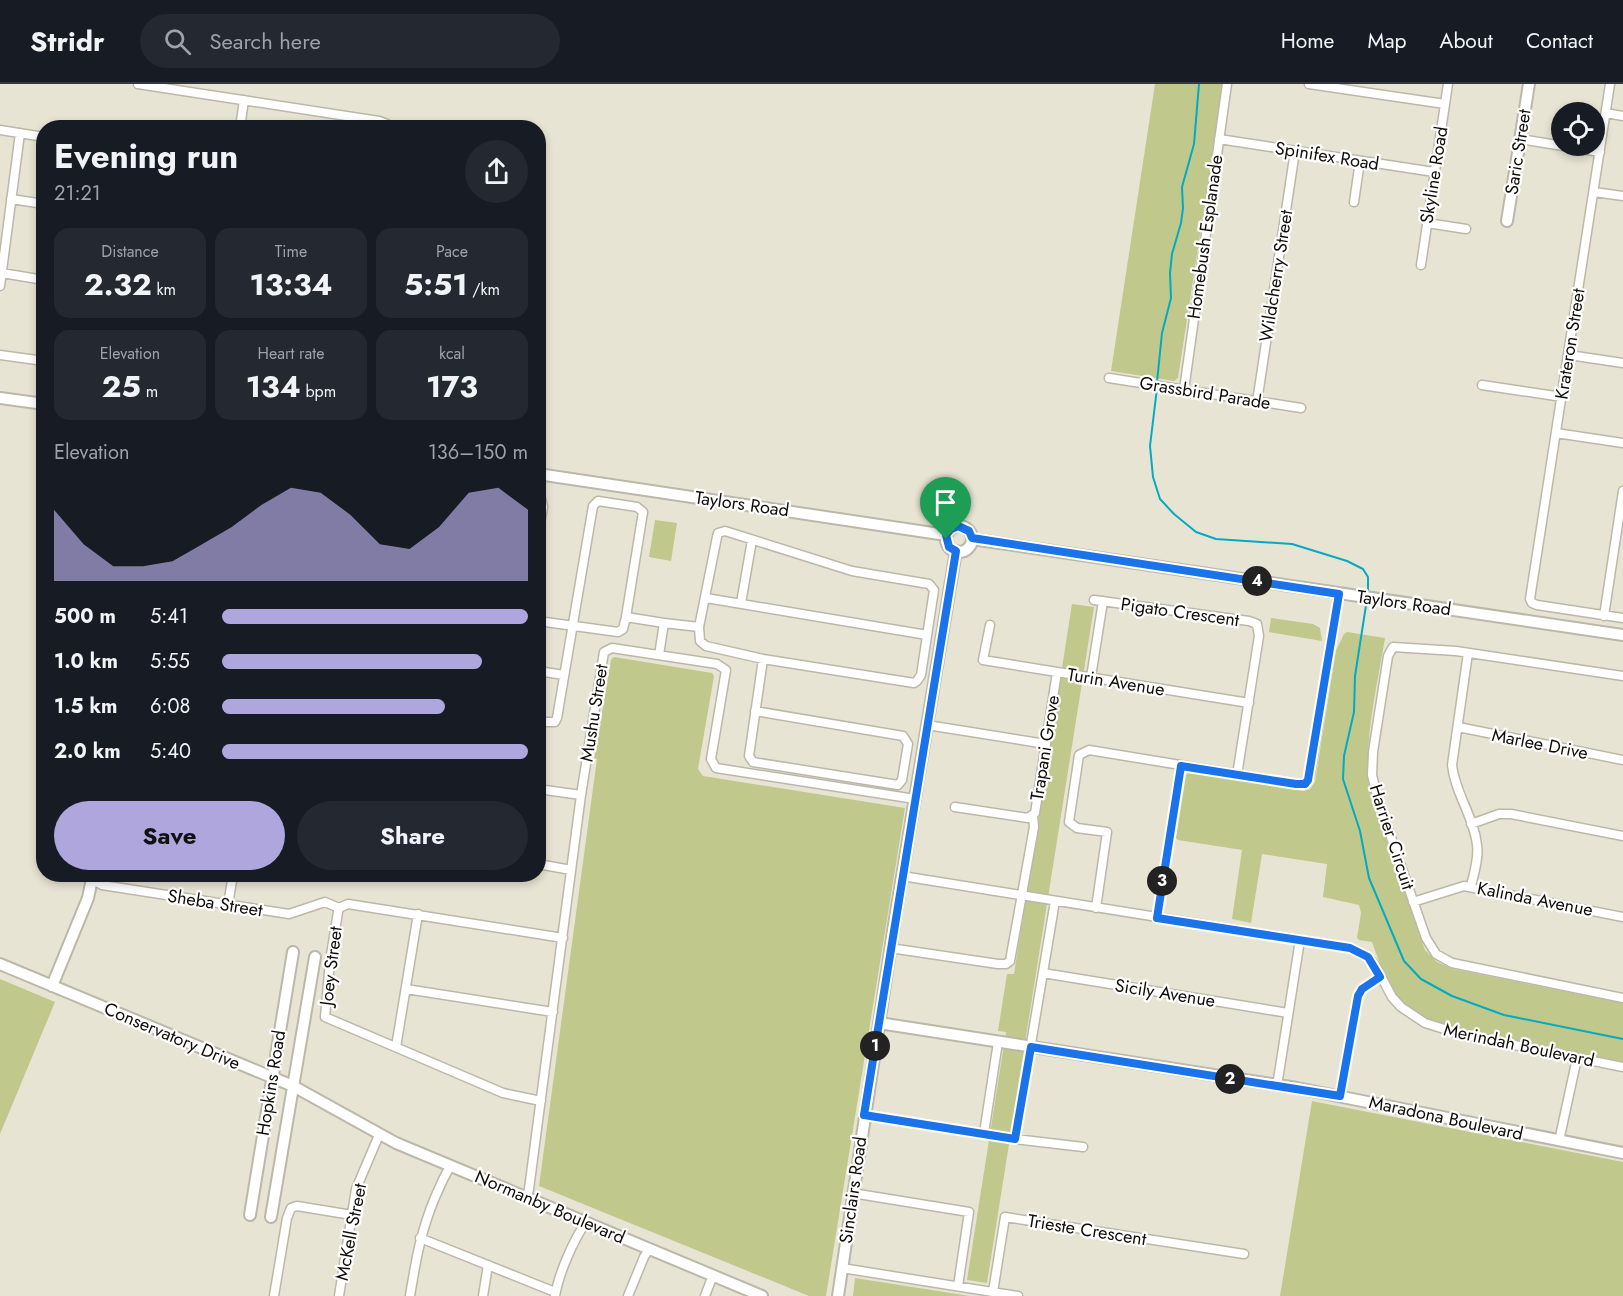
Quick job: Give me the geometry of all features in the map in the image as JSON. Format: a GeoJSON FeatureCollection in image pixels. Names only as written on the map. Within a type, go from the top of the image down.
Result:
{"type":"FeatureCollection","features":[{"type":"Feature","properties":{"kind":"street"},"geometry":{"type":"LineString","coordinates":[[138,84],[355,120]]}},
{"type":"Feature","properties":{"kind":"street","name":"Homebush Esplanade"},"geometry":{"type":"LineString","coordinates":[[1184,390],[1227,84]]}},
{"type":"Feature","properties":{"kind":"street"},"geometry":{"type":"LineString","coordinates":[[1309,84],[1445,104]]}},
{"type":"Feature","properties":{"kind":"street","name":"Skyline Road"},"geometry":{"type":"LineString","coordinates":[[1421,265],[1448,84]]}},
{"type":"Feature","properties":{"kind":"street","name":"Saric Street"},"geometry":{"type":"LineString","coordinates":[[1507,221],[1528,84]]}},
{"type":"Feature","properties":{"kind":"street","name":"Krateron Street"},"geometry":{"type":"LineString","coordinates":[[1605,120],[1610,84]]}},
{"type":"Feature","properties":{"kind":"street"},"geometry":{"type":"LineString","coordinates":[[241,120],[244,100]]}},
{"type":"Feature","properties":{"kind":"street"},"geometry":{"type":"LineString","coordinates":[[1606,113],[1623,116]]}},
{"type":"Feature","properties":{"kind":"street"},"geometry":{"type":"LineString","coordinates":[[0,130],[36,136]]}},
{"type":"Feature","properties":{"kind":"street"},"geometry":{"type":"LineString","coordinates":[[0,286],[20,133]]}},
{"type":"Feature","properties":{"kind":"street","name":"Spinifex Road"},"geometry":{"type":"LineString","coordinates":[[1219,139],[1434,172]]}},
{"type":"Feature","properties":{"kind":"street"},"geometry":{"type":"LineString","coordinates":[[1520,139],[1551,144]]}},
{"type":"Feature","properties":{"kind":"street","name":"Wildcherry Street"},"geometry":{"type":"LineString","coordinates":[[1257,402],[1295,151]]}},
{"type":"Feature","properties":{"kind":"street","name":"Krateron Street"},"geometry":{"type":"LineString","coordinates":[[1599,156],[1530,599],[1532,603],[1604,616]]}},
{"type":"Feature","properties":{"kind":"street"},"geometry":{"type":"LineString","coordinates":[[1354,202],[1360,161]]}},
{"type":"Feature","properties":{"kind":"street"},"geometry":{"type":"LineString","coordinates":[[1594,192],[1623,196]]}},
{"type":"Feature","properties":{"kind":"street"},"geometry":{"type":"LineString","coordinates":[[11,199],[36,203]]}},
{"type":"Feature","properties":{"kind":"street"},"geometry":{"type":"LineString","coordinates":[[1427,223],[1466,229]]}},
{"type":"Feature","properties":{"kind":"street"},"geometry":{"type":"LineString","coordinates":[[2,273],[36,279]]}},
{"type":"Feature","properties":{"kind":"street"},"geometry":{"type":"LineString","coordinates":[[1569,354],[1623,363]]}},
{"type":"Feature","properties":{"kind":"street"},"geometry":{"type":"LineString","coordinates":[[0,355],[36,361]]}},
{"type":"Feature","properties":{"kind":"street","name":"Grassbird Parade"},"geometry":{"type":"LineString","coordinates":[[1110,378],[1301,408]]}},
{"type":"Feature","properties":{"kind":"street"},"geometry":{"type":"LineString","coordinates":[[1482,385],[1562,397]]}},
{"type":"Feature","properties":{"kind":"street"},"geometry":{"type":"LineString","coordinates":[[0,398],[36,403]]}},
{"type":"Feature","properties":{"kind":"street"},"geometry":{"type":"LineString","coordinates":[[1556,433],[1623,443]]}},
{"type":"Feature","properties":{"kind":"street","name":"Taylors Road"},"geometry":{"type":"LineString","coordinates":[[546,475],[946,535]]}},
{"type":"Feature","properties":{"kind":"street"},"geometry":{"type":"LineString","coordinates":[[1623,491],[1620,532],[1604,616],[1623,618]]}},
{"type":"Feature","properties":{"kind":"street"},"geometry":{"type":"LineString","coordinates":[[546,622],[573,626],[618,632],[623,629],[643,512],[638,507],[598,501],[593,506],[573,626],[557,718],[555,722],[546,723]]}},
{"type":"Feature","properties":{"kind":"street"},"geometry":{"type":"LineString","coordinates":[[961,526],[969,531],[972,538],[968,547],[956,551],[949,547],[946,535],[954,527],[961,526]]}},
{"type":"Feature","properties":{"kind":"street"},"geometry":{"type":"LineString","coordinates":[[729,531],[862,573],[929,584],[934,590],[921,675],[914,683],[763,659],[703,645],[699,637],[699,627],[706,598],[718,533],[729,531]]}},
{"type":"Feature","properties":{"kind":"street","name":"Taylors Road"},"geometry":{"type":"LineString","coordinates":[[972,538],[1623,635]]}},
{"type":"Feature","properties":{"kind":"street"},"geometry":{"type":"LineString","coordinates":[[741,603],[752,540]]}},
{"type":"Feature","properties":{"kind":"street","name":"Sinclairs Road"},"geometry":{"type":"LineString","coordinates":[[837,1296],[890,948],[956,551]]}},
{"type":"Feature","properties":{"kind":"street"},"geometry":{"type":"LineString","coordinates":[[1096,908],[1107,832],[1077,828],[1069,822],[1079,754],[1089,750],[1301,784],[1308,780],[1339,594]]}},
{"type":"Feature","properties":{"kind":"street"},"geometry":{"type":"LineString","coordinates":[[706,598],[927,635]]}},
{"type":"Feature","properties":{"kind":"street","name":"Pigato Crescent"},"geometry":{"type":"LineString","coordinates":[[1091,678],[1099,600],[1257,624],[1259,636],[1237,775]]}},
{"type":"Feature","properties":{"kind":"street"},"geometry":{"type":"LineString","coordinates":[[626,617],[699,627]]}},
{"type":"Feature","properties":{"kind":"street"},"geometry":{"type":"LineString","coordinates":[[658,655],[664,623]]}},
{"type":"Feature","properties":{"kind":"street","name":"Turin Avenue"},"geometry":{"type":"LineString","coordinates":[[990,625],[983,660],[1248,703]]}},
{"type":"Feature","properties":{"kind":"street","name":"Harrier Circuit"},"geometry":{"type":"LineString","coordinates":[[1623,675],[1468,653],[1396,647],[1391,649],[1388,656],[1373,752],[1372,775],[1378,800],[1430,947],[1443,960],[1623,998]]}},
{"type":"Feature","properties":{"kind":"street","name":"Mushu Street"},"geometry":{"type":"LineString","coordinates":[[527,1197],[581,795],[604,652],[612,648],[717,664],[726,670],[711,759],[716,768],[915,799]]}},
{"type":"Feature","properties":{"kind":"street"},"geometry":{"type":"LineString","coordinates":[[1468,653],[1452,771],[1477,841],[1478,851],[1471,886]]}},
{"type":"Feature","properties":{"kind":"street"},"geometry":{"type":"LineString","coordinates":[[755,711],[903,736],[908,744],[902,780],[898,785],[753,762],[749,756],[755,711],[763,659]]}},
{"type":"Feature","properties":{"kind":"street"},"geometry":{"type":"LineString","coordinates":[[546,672],[564,675]]}},
{"type":"Feature","properties":{"kind":"street","name":"Trapani Grove"},"geometry":{"type":"LineString","coordinates":[[955,807],[1028,818],[1033,816],[1057,672]]}},
{"type":"Feature","properties":{"kind":"street"},"geometry":{"type":"LineString","coordinates":[[927,725],[1046,744]]}},
{"type":"Feature","properties":{"kind":"street","name":"Marlee Drive"},"geometry":{"type":"LineString","coordinates":[[1458,727],[1623,760]]}},
{"type":"Feature","properties":{"kind":"street"},"geometry":{"type":"LineString","coordinates":[[1157,918],[1181,766]]}},
{"type":"Feature","properties":{"kind":"street"},"geometry":{"type":"LineString","coordinates":[[546,790],[581,795]]}},
{"type":"Feature","properties":{"kind":"street"},"geometry":{"type":"LineString","coordinates":[[1471,824],[1499,814],[1511,814],[1623,836]]}},
{"type":"Feature","properties":{"kind":"street"},"geometry":{"type":"LineString","coordinates":[[890,948],[1006,964],[1010,961],[1034,827],[1033,816]]}},
{"type":"Feature","properties":{"kind":"street"},"geometry":{"type":"LineString","coordinates":[[546,865],[571,870]]}},
{"type":"Feature","properties":{"kind":"street","name":"Merindah Boulevard"},"geometry":{"type":"LineString","coordinates":[[902,876],[1350,948],[1363,953],[1372,961],[1386,989],[1401,1007],[1425,1023],[1460,1034],[1623,1067]]}},
{"type":"Feature","properties":{"kind":"street"},"geometry":{"type":"LineString","coordinates":[[52,986],[88,898],[92,882]]}},
{"type":"Feature","properties":{"kind":"street","name":"Sheba Street"},"geometry":{"type":"LineString","coordinates":[[97,882],[102,885],[289,914],[325,902],[339,908]]}},
{"type":"Feature","properties":{"kind":"street"},"geometry":{"type":"LineString","coordinates":[[228,905],[231,882]]}},
{"type":"Feature","properties":{"kind":"street","name":"Kalinda Avenue"},"geometry":{"type":"LineString","coordinates":[[1413,902],[1458,886],[1471,886],[1623,917]]}},
{"type":"Feature","properties":{"kind":"street"},"geometry":{"type":"LineString","coordinates":[[1015,1139],[1055,900]]}},
{"type":"Feature","properties":{"kind":"street","name":"Joey Street"},"geometry":{"type":"LineString","coordinates":[[541,1101],[503,1093],[325,1017],[330,960],[339,908],[348,904],[563,938]]}},
{"type":"Feature","properties":{"kind":"street"},"geometry":{"type":"LineString","coordinates":[[396,1047],[418,914]]}},
{"type":"Feature","properties":{"kind":"street"},"geometry":{"type":"LineString","coordinates":[[1277,1086],[1300,940]]}},
{"type":"Feature","properties":{"kind":"street","name":"Hopkins Road"},"geometry":{"type":"LineString","coordinates":[[250,1215],[293,951]]}},
{"type":"Feature","properties":{"kind":"street","name":"Hopkins Road"},"geometry":{"type":"LineString","coordinates":[[271,1217],[315,957]]}},
{"type":"Feature","properties":{"kind":"street","name":"Conservatory Drive"},"geometry":{"type":"LineString","coordinates":[[0,964],[293,1086],[342,1112]]}},
{"type":"Feature","properties":{"kind":"street","name":"Sicily Avenue"},"geometry":{"type":"LineString","coordinates":[[1043,973],[1288,1013]]}},
{"type":"Feature","properties":{"kind":"street"},"geometry":{"type":"LineString","coordinates":[[1340,1096],[1358,996],[1362,989],[1380,977]]}},
{"type":"Feature","properties":{"kind":"street"},"geometry":{"type":"LineString","coordinates":[[406,989],[553,1012]]}},
{"type":"Feature","properties":{"kind":"street","name":"Maradona Boulevard"},"geometry":{"type":"LineString","coordinates":[[879,1023],[1340,1096],[1623,1153]]}},
{"type":"Feature","properties":{"kind":"street"},"geometry":{"type":"LineString","coordinates":[[984,1133],[998,1042]]}},
{"type":"Feature","properties":{"kind":"street"},"geometry":{"type":"LineString","coordinates":[[1559,1141],[1577,1058]]}},
{"type":"Feature","properties":{"kind":"street","name":"Normanby Boulevard"},"geometry":{"type":"LineString","coordinates":[[342,1112],[379,1135],[762,1296]]}},
{"type":"Feature","properties":{"kind":"street"},"geometry":{"type":"LineString","coordinates":[[864,1115],[1015,1139],[1083,1147]]}},
{"type":"Feature","properties":{"kind":"street","name":"McKell Street"},"geometry":{"type":"LineString","coordinates":[[339,1296],[356,1189],[379,1135]]}},
{"type":"Feature","properties":{"kind":"street"},"geometry":{"type":"LineString","coordinates":[[410,1296],[424,1224],[445,1174],[451,1166]]}},
{"type":"Feature","properties":{"kind":"street"},"geometry":{"type":"LineString","coordinates":[[852,1193],[969,1212],[958,1286]]}},
{"type":"Feature","properties":{"kind":"street"},"geometry":{"type":"LineString","coordinates":[[274,1296],[287,1218],[291,1208],[297,1206],[352,1215]]}},
{"type":"Feature","properties":{"kind":"street","name":"Trieste Crescent"},"geometry":{"type":"LineString","coordinates":[[993,1292],[1005,1217],[1244,1254]]}},
{"type":"Feature","properties":{"kind":"street"},"geometry":{"type":"LineString","coordinates":[[420,1238],[555,1294],[579,1232],[586,1222]]}},
{"type":"Feature","properties":{"kind":"street"},"geometry":{"type":"LineString","coordinates":[[628,1296],[649,1249]]}},
{"type":"Feature","properties":{"kind":"street"},"geometry":{"type":"LineString","coordinates":[[483,1296],[488,1265]]}},
{"type":"Feature","properties":{"kind":"street"},"geometry":{"type":"LineString","coordinates":[[842,1268],[1018,1296]]}},
{"type":"Feature","properties":{"kind":"street"},"geometry":{"type":"LineString","coordinates":[[705,1296],[713,1275]]}},
{"type":"Feature","properties":{"kind":"green space"},"geometry":{"type":"Polygon","coordinates":[[[1155,84],[1223,84],[1178,378],[1174,381],[1111,371],[1155,84]]]}},
{"type":"Feature","properties":{"kind":"green space"},"geometry":{"type":"Polygon","coordinates":[[[655,520],[677,523],[671,561],[649,557],[655,520]]]}},
{"type":"Feature","properties":{"kind":"green space"},"geometry":{"type":"Polygon","coordinates":[[[1072,604],[1094,607],[987,1283],[967,1280],[1006,1032],[998,1031],[1007,974],[1014,974],[1072,604]]]}},
{"type":"Feature","properties":{"kind":"green space"},"geometry":{"type":"Polygon","coordinates":[[[1271,618],[1313,624],[1320,628],[1322,641],[1269,632],[1271,618]]]}},
{"type":"Feature","properties":{"kind":"green space"},"geometry":{"type":"Polygon","coordinates":[[[1347,632],[1385,638],[1370,731],[1369,787],[1425,950],[1437,962],[1453,969],[1623,1003],[1623,1063],[1435,1024],[1410,1008],[1394,990],[1382,969],[1372,942],[1357,938],[1361,913],[1359,905],[1323,897],[1327,864],[1262,854],[1251,923],[1232,919],[1242,850],[1176,838],[1186,775],[1189,772],[1303,791],[1310,789],[1315,782],[1336,650],[1347,632]]]}},
{"type":"Feature","properties":{"kind":"green space"},"geometry":{"type":"Polygon","coordinates":[[[614,657],[712,673],[714,676],[698,769],[703,776],[905,808],[826,1296],[809,1296],[539,1186],[597,759],[594,758],[611,660],[614,657]]]}},
{"type":"Feature","properties":{"kind":"green space"},"geometry":{"type":"Polygon","coordinates":[[[0,979],[55,1002],[0,1134],[0,979]]]}},
{"type":"Feature","properties":{"kind":"green space"},"geometry":{"type":"Polygon","coordinates":[[[1312,1101],[1623,1162],[1623,1296],[1280,1296],[1312,1101]]]}},
{"type":"Feature","properties":{"kind":"green space"},"geometry":{"type":"Polygon","coordinates":[[[855,1278],[970,1296],[853,1296],[855,1278]]]}},
{"type":"Feature","properties":{"kind":"waterway"},"geometry":{"type":"LineString","coordinates":[[1157,382],[1162,333],[1171,298],[1172,254],[1183,208],[1182,187],[1194,144],[1199,84]]}},
{"type":"Feature","properties":{"kind":"waterway"},"geometry":{"type":"LineString","coordinates":[[1157,388],[1150,446],[1153,477],[1160,499],[1174,514],[1196,532],[1216,539],[1292,544],[1347,561],[1363,569],[1368,577],[1368,594]]}},
{"type":"Feature","properties":{"kind":"waterway"},"geometry":{"type":"LineString","coordinates":[[1367,599],[1355,676],[1354,712],[1344,756],[1343,779],[1360,831],[1369,878],[1404,961],[1421,979],[1452,996],[1504,1015],[1623,1039]]}},
{"type":"Feature","properties":{"kind":"route"},"geometry":{"type":"LineString","coordinates":[[961,526],[969,531],[972,538],[1339,594],[1308,780],[1305,784],[1296,784],[1181,766],[1157,918],[1350,948],[1368,957],[1375,965],[1380,977],[1362,989],[1358,996],[1340,1096],[1031,1047],[1015,1139],[864,1115],[956,551],[949,547],[946,539],[948,531],[961,526]]}}]}
